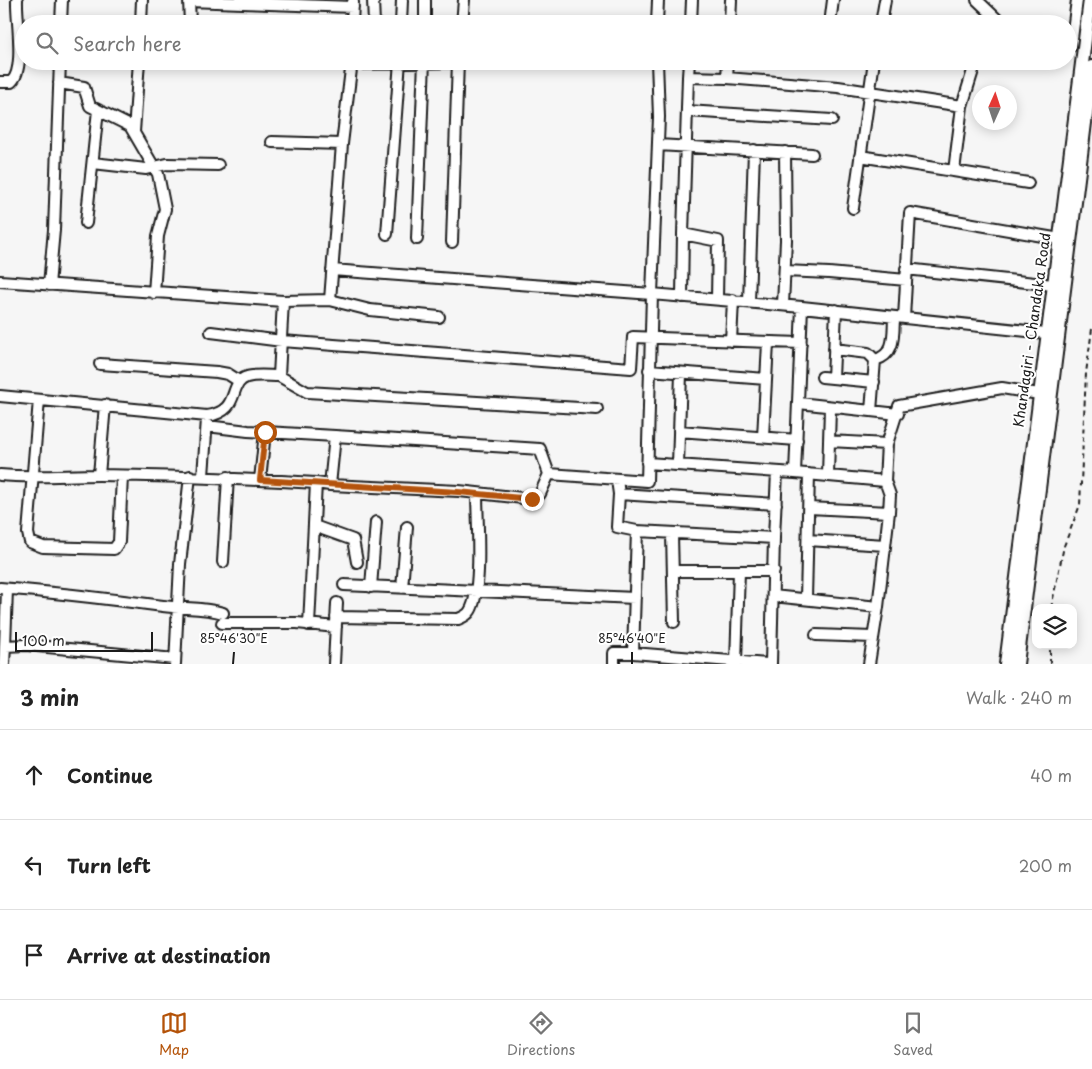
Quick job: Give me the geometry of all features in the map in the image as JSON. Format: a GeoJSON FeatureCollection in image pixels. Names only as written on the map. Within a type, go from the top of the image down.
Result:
{"type":"FeatureCollection","features":[{"type":"Feature","properties":{"kind":"main road","name":"Khandagiri - Chandaka Road"},"geometry":{"type":"LineString","coordinates":[[1017,664],[1038,449],[1038,394],[1060,240],[1090,0]]}},
{"type":"Feature","properties":{"kind":"main road","name":"Khandagiri - Chandaka Road"},"geometry":{"type":"LineString","coordinates":[[1006,664],[1092,67]]}},
{"type":"Feature","properties":{"kind":"street"},"geometry":{"type":"LineString","coordinates":[[18,0],[18,15]]}},
{"type":"Feature","properties":{"kind":"street"},"geometry":{"type":"LineString","coordinates":[[61,15],[62,0]]}},
{"type":"Feature","properties":{"kind":"street"},"geometry":{"type":"LineString","coordinates":[[141,15],[142,0]]}},
{"type":"Feature","properties":{"kind":"street"},"geometry":{"type":"LineString","coordinates":[[373,0],[374,15]]}},
{"type":"Feature","properties":{"kind":"street"},"geometry":{"type":"LineString","coordinates":[[401,15],[402,0]]}},
{"type":"Feature","properties":{"kind":"street"},"geometry":{"type":"LineString","coordinates":[[424,15],[425,0]]}},
{"type":"Feature","properties":{"kind":"street"},"geometry":{"type":"LineString","coordinates":[[463,15],[464,0]]}},
{"type":"Feature","properties":{"kind":"street"},"geometry":{"type":"LineString","coordinates":[[657,15],[658,0]]}},
{"type":"Feature","properties":{"kind":"street"},"geometry":{"type":"LineString","coordinates":[[691,15],[692,0]]}},
{"type":"Feature","properties":{"kind":"street"},"geometry":{"type":"LineString","coordinates":[[731,15],[732,0]]}},
{"type":"Feature","properties":{"kind":"street"},"geometry":{"type":"LineString","coordinates":[[832,15],[834,0]]}},
{"type":"Feature","properties":{"kind":"street"},"geometry":{"type":"LineString","coordinates":[[882,15],[885,0]]}},
{"type":"Feature","properties":{"kind":"street"},"geometry":{"type":"LineString","coordinates":[[977,0],[992,15]]}},
{"type":"Feature","properties":{"kind":"street"},"geometry":{"type":"LineString","coordinates":[[1075,15],[1077,0]]}},
{"type":"Feature","properties":{"kind":"street"},"geometry":{"type":"LineString","coordinates":[[190,15],[189,1],[353,3]]}},
{"type":"Feature","properties":{"kind":"street"},"geometry":{"type":"LineString","coordinates":[[1077,48],[1084,50]]}},
{"type":"Feature","properties":{"kind":"street"},"geometry":{"type":"LineString","coordinates":[[0,82],[11,82],[17,70]]}},
{"type":"Feature","properties":{"kind":"street"},"geometry":{"type":"LineString","coordinates":[[49,285],[54,230],[60,70]]}},
{"type":"Feature","properties":{"kind":"street"},"geometry":{"type":"LineString","coordinates":[[134,132],[138,70]]}},
{"type":"Feature","properties":{"kind":"street"},"geometry":{"type":"LineString","coordinates":[[330,300],[342,144],[351,70]]}},
{"type":"Feature","properties":{"kind":"street"},"geometry":{"type":"LineString","coordinates":[[387,234],[399,70]]}},
{"type":"Feature","properties":{"kind":"street"},"geometry":{"type":"LineString","coordinates":[[417,239],[424,70]]}},
{"type":"Feature","properties":{"kind":"street"},"geometry":{"type":"LineString","coordinates":[[452,242],[458,70]]}},
{"type":"Feature","properties":{"kind":"street"},"geometry":{"type":"LineString","coordinates":[[549,474],[647,481],[650,336],[658,145],[657,70]]}},
{"type":"Feature","properties":{"kind":"street"},"geometry":{"type":"LineString","coordinates":[[682,297],[688,70]]}},
{"type":"Feature","properties":{"kind":"street"},"geometry":{"type":"LineString","coordinates":[[727,70],[727,78]]}},
{"type":"Feature","properties":{"kind":"street"},"geometry":{"type":"LineString","coordinates":[[853,208],[872,70]]}},
{"type":"Feature","properties":{"kind":"street"},"geometry":{"type":"LineString","coordinates":[[954,171],[962,106],[973,70]]}},
{"type":"Feature","properties":{"kind":"street"},"geometry":{"type":"LineString","coordinates":[[688,77],[727,78],[869,91],[962,106]]}},
{"type":"Feature","properties":{"kind":"street"},"geometry":{"type":"LineString","coordinates":[[59,83],[84,87],[88,103],[98,110],[126,122],[155,168],[161,185],[165,209],[158,236],[154,293]]}},
{"type":"Feature","properties":{"kind":"street"},"geometry":{"type":"LineString","coordinates":[[86,223],[98,110]]}},
{"type":"Feature","properties":{"kind":"street"},"geometry":{"type":"LineString","coordinates":[[687,111],[832,120]]}},
{"type":"Feature","properties":{"kind":"street"},"geometry":{"type":"LineString","coordinates":[[272,142],[342,144]]}},
{"type":"Feature","properties":{"kind":"street"},"geometry":{"type":"LineString","coordinates":[[658,145],[812,154]]}},
{"type":"Feature","properties":{"kind":"street"},"geometry":{"type":"LineString","coordinates":[[749,302],[754,150]]}},
{"type":"Feature","properties":{"kind":"street"},"geometry":{"type":"LineString","coordinates":[[784,305],[785,152]]}},
{"type":"Feature","properties":{"kind":"street"},"geometry":{"type":"LineString","coordinates":[[860,156],[1028,183]]}},
{"type":"Feature","properties":{"kind":"street"},"geometry":{"type":"LineString","coordinates":[[92,163],[139,168],[155,168],[167,164],[218,165]]}},
{"type":"Feature","properties":{"kind":"street"},"geometry":{"type":"LineString","coordinates":[[875,360],[887,355],[890,350],[899,317],[906,280],[910,213],[1060,240]]}},
{"type":"Feature","properties":{"kind":"street"},"geometry":{"type":"LineString","coordinates":[[683,234],[718,241],[716,298]]}},
{"type":"Feature","properties":{"kind":"street"},"geometry":{"type":"LineString","coordinates":[[906,269],[1053,285]]}},
{"type":"Feature","properties":{"kind":"street"},"geometry":{"type":"LineString","coordinates":[[332,270],[716,298],[1046,334]]}},
{"type":"Feature","properties":{"kind":"street"},"geometry":{"type":"LineString","coordinates":[[785,271],[906,280]]}},
{"type":"Feature","properties":{"kind":"street"},"geometry":{"type":"LineString","coordinates":[[0,281],[282,301],[330,300],[370,310],[439,316]]}},
{"type":"Feature","properties":{"kind":"street"},"geometry":{"type":"LineString","coordinates":[[731,341],[733,300]]}},
{"type":"Feature","properties":{"kind":"street"},"geometry":{"type":"LineString","coordinates":[[279,376],[282,341],[282,301]]}},
{"type":"Feature","properties":{"kind":"street"},"geometry":{"type":"LineString","coordinates":[[795,473],[802,307]]}},
{"type":"Feature","properties":{"kind":"street"},"geometry":{"type":"LineString","coordinates":[[836,310],[834,349],[827,378],[874,382]]}},
{"type":"Feature","properties":{"kind":"street"},"geometry":{"type":"LineString","coordinates":[[211,332],[282,341],[631,368],[633,337],[650,336],[768,343],[801,343]]}},
{"type":"Feature","properties":{"kind":"street"},"geometry":{"type":"LineString","coordinates":[[763,437],[768,343]]}},
{"type":"Feature","properties":{"kind":"street"},"geometry":{"type":"LineString","coordinates":[[834,349],[868,353],[875,360],[871,411]]}},
{"type":"Feature","properties":{"kind":"street"},"geometry":{"type":"LineString","coordinates":[[100,364],[216,372],[228,374],[240,381]]}},
{"type":"Feature","properties":{"kind":"street"},"geometry":{"type":"LineString","coordinates":[[649,370],[766,379]]}},
{"type":"Feature","properties":{"kind":"street"},"geometry":{"type":"LineString","coordinates":[[678,465],[681,373]]}},
{"type":"Feature","properties":{"kind":"street"},"geometry":{"type":"LineString","coordinates":[[207,421],[221,414],[228,407],[240,381],[247,377],[279,376],[307,392],[597,409]]}},
{"type":"Feature","properties":{"kind":"street"},"geometry":{"type":"LineString","coordinates":[[869,664],[889,512],[890,495],[885,481],[888,444],[899,406],[1002,388],[1038,394]]}},
{"type":"Feature","properties":{"kind":"street"},"geometry":{"type":"LineString","coordinates":[[0,396],[105,405],[265,432],[540,449],[549,474],[540,494],[532,499],[477,493],[228,477],[99,475],[33,478],[0,475]]}},
{"type":"Feature","properties":{"kind":"street"},"geometry":{"type":"LineString","coordinates":[[39,400],[28,533],[30,542],[43,546],[114,550],[119,542],[122,476]]}},
{"type":"Feature","properties":{"kind":"street"},"geometry":{"type":"LineString","coordinates":[[799,403],[830,408],[898,414]]}},
{"type":"Feature","properties":{"kind":"street"},"geometry":{"type":"LineString","coordinates":[[99,475],[105,405]]}},
{"type":"Feature","properties":{"kind":"street"},"geometry":{"type":"LineString","coordinates":[[828,474],[830,408]]}},
{"type":"Feature","properties":{"kind":"street"},"geometry":{"type":"LineString","coordinates":[[203,476],[207,421]]}},
{"type":"Feature","properties":{"kind":"street"},"geometry":{"type":"LineString","coordinates":[[260,480],[265,432]]}},
{"type":"Feature","properties":{"kind":"street"},"geometry":{"type":"LineString","coordinates":[[679,432],[797,440]]}},
{"type":"Feature","properties":{"kind":"street"},"geometry":{"type":"LineString","coordinates":[[330,485],[335,436]]}},
{"type":"Feature","properties":{"kind":"street"},"geometry":{"type":"LineString","coordinates":[[829,442],[888,444]]}},
{"type":"Feature","properties":{"kind":"street"},"geometry":{"type":"LineString","coordinates":[[647,463],[828,474],[885,481]]}},
{"type":"Feature","properties":{"kind":"street"},"geometry":{"type":"LineString","coordinates":[[614,664],[614,653],[633,653],[769,664],[777,472]]}},
{"type":"Feature","properties":{"kind":"street"},"geometry":{"type":"LineString","coordinates":[[806,599],[810,474]]}},
{"type":"Feature","properties":{"kind":"street"},"geometry":{"type":"LineString","coordinates":[[5,646],[26,645],[175,662],[180,608],[180,564],[190,476]]}},
{"type":"Feature","properties":{"kind":"street"},"geometry":{"type":"LineString","coordinates":[[223,562],[228,477]]}},
{"type":"Feature","properties":{"kind":"street"},"geometry":{"type":"LineString","coordinates":[[617,480],[619,494],[617,528],[672,534],[774,538]]}},
{"type":"Feature","properties":{"kind":"street"},"geometry":{"type":"LineString","coordinates":[[309,625],[316,483]]}},
{"type":"Feature","properties":{"kind":"street"},"geometry":{"type":"LineString","coordinates":[[4,664],[3,588],[212,610],[223,618],[309,625],[336,622],[458,619],[466,617],[470,611],[476,591],[477,493]]}},
{"type":"Feature","properties":{"kind":"street"},"geometry":{"type":"LineString","coordinates":[[619,494],[776,504]]}},
{"type":"Feature","properties":{"kind":"street"},"geometry":{"type":"LineString","coordinates":[[808,508],[889,512]]}},
{"type":"Feature","properties":{"kind":"street"},"geometry":{"type":"LineString","coordinates":[[371,586],[376,522]]}},
{"type":"Feature","properties":{"kind":"street"},"geometry":{"type":"LineString","coordinates":[[314,526],[353,540],[357,562]]}},
{"type":"Feature","properties":{"kind":"street"},"geometry":{"type":"LineString","coordinates":[[402,588],[407,527]]}},
{"type":"Feature","properties":{"kind":"street"},"geometry":{"type":"LineString","coordinates":[[633,653],[637,531]]}},
{"type":"Feature","properties":{"kind":"street"},"geometry":{"type":"LineString","coordinates":[[672,534],[674,622]]}},
{"type":"Feature","properties":{"kind":"street"},"geometry":{"type":"LineString","coordinates":[[808,540],[884,544]]}},
{"type":"Feature","properties":{"kind":"street"},"geometry":{"type":"LineString","coordinates":[[673,570],[774,571]]}},
{"type":"Feature","properties":{"kind":"street"},"geometry":{"type":"LineString","coordinates":[[736,662],[739,571]]}},
{"type":"Feature","properties":{"kind":"street"},"geometry":{"type":"LineString","coordinates":[[344,585],[635,598]]}},
{"type":"Feature","properties":{"kind":"street"},"geometry":{"type":"LineString","coordinates":[[773,596],[878,606]]}},
{"type":"Feature","properties":{"kind":"street"},"geometry":{"type":"LineString","coordinates":[[334,664],[337,602]]}},
{"type":"Feature","properties":{"kind":"street"},"geometry":{"type":"LineString","coordinates":[[816,635],[873,637]]}},
{"type":"Feature","properties":{"kind":"path"},"geometry":{"type":"LineString","coordinates":[[1052,604],[1064,546],[1080,505],[1086,373],[1092,329]]}},
{"type":"Feature","properties":{"kind":"path"},"geometry":{"type":"LineString","coordinates":[[1050,649],[1050,664]]}},
{"type":"Feature","properties":{"kind":"route"},"geometry":{"type":"LineString","coordinates":[[265,432],[260,480],[458,492],[532,499]]}}]}
